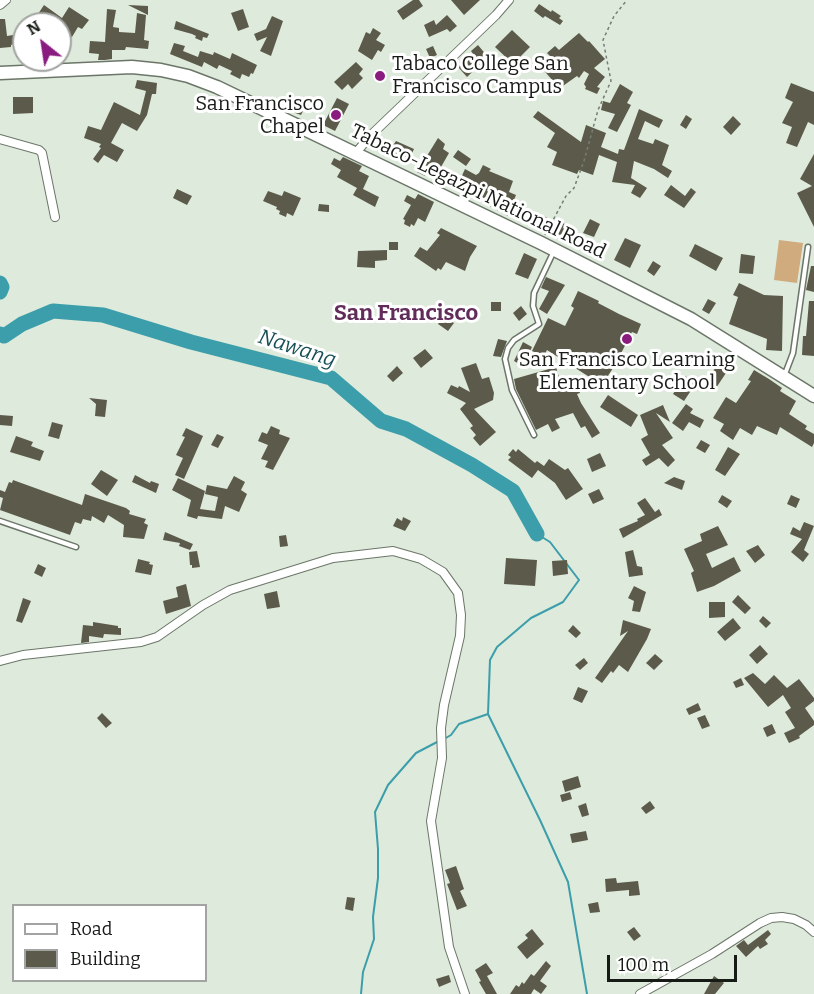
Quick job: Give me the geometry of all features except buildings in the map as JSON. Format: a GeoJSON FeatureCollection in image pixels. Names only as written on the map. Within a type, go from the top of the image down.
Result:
{"type":"FeatureCollection","features":[{"type":"Feature","properties":{"kind":"main road","name":"Tabaco-Legazpi National Road"},"geometry":{"type":"LineString","coordinates":[[0,73],[121,68],[161,70],[188,76],[217,87],[541,243],[691,319],[814,396]]}},
{"type":"Feature","properties":{"kind":"street"},"geometry":{"type":"LineString","coordinates":[[0,5],[6,0]]}},
{"type":"Feature","properties":{"kind":"street"},"geometry":{"type":"LineString","coordinates":[[355,153],[496,15],[508,0]]}},
{"type":"Feature","properties":{"kind":"street"},"geometry":{"type":"LineString","coordinates":[[0,139],[39,150],[42,153],[55,217]]}},
{"type":"Feature","properties":{"kind":"street"},"geometry":{"type":"LineString","coordinates":[[0,661],[23,655],[141,642],[157,637],[185,616],[230,590],[333,558],[393,551],[422,559],[443,572],[458,593],[461,615],[460,636],[444,705],[441,728],[442,758],[430,820],[449,947],[465,994]]}},
{"type":"Feature","properties":{"kind":"street"},"geometry":{"type":"LineString","coordinates":[[640,994],[771,918],[794,919],[814,932]]}},
{"type":"Feature","properties":{"kind":"lane"},"geometry":{"type":"LineString","coordinates":[[784,377],[793,353],[808,247]]}},
{"type":"Feature","properties":{"kind":"lane"},"geometry":{"type":"LineString","coordinates":[[534,435],[512,390],[505,359],[508,348],[514,340],[538,324],[534,293],[555,250]]}},
{"type":"Feature","properties":{"kind":"lane"},"geometry":{"type":"LineString","coordinates":[[0,521],[76,547]]}},
{"type":"Feature","properties":{"kind":"path"},"geometry":{"type":"LineString","coordinates":[[541,243],[566,196],[574,188],[584,161],[598,110],[611,81],[603,40],[614,16],[627,0]]}},
{"type":"Feature","properties":{"kind":"shaded area"},"geometry":{"type":"Polygon","coordinates":[[[779,240],[803,243],[797,283],[774,280],[779,240]]]}},
{"type":"Feature","properties":{"kind":"waterway","name":"Nawang"},"geometry":{"type":"LineString","coordinates":[[0,283],[2,287],[0,292]]}},
{"type":"Feature","properties":{"kind":"waterway","name":"Nawang"},"geometry":{"type":"LineString","coordinates":[[0,334],[4,336],[22,324],[53,311],[103,315],[191,342],[331,378],[381,421],[406,429],[472,465],[513,491],[537,534]]}},
{"type":"Feature","properties":{"kind":"waterway"},"geometry":{"type":"LineString","coordinates":[[444,739],[451,735],[459,724],[488,714],[490,660],[497,647],[531,618],[563,602],[579,580],[550,542],[537,534]]}},
{"type":"Feature","properties":{"kind":"waterway"},"geometry":{"type":"LineString","coordinates":[[488,714],[568,882],[587,994]]}},
{"type":"Feature","properties":{"kind":"waterway"},"geometry":{"type":"LineString","coordinates":[[361,994],[363,972],[374,939],[373,917],[378,878],[375,812],[388,785],[416,753],[439,741]]}},
{"type":"Feature","properties":{"kind":"place","name":"Tabaco College San Francisco Campus"},"geometry":{"type":"Point","coordinates":[380,76]}},
{"type":"Feature","properties":{"kind":"place","name":"San Francisco Chapel"},"geometry":{"type":"Point","coordinates":[336,115]}},
{"type":"Feature","properties":{"kind":"place","name":"San Francisco Learning Elementary School"},"geometry":{"type":"Point","coordinates":[627,339]}},
{"type":"Feature","properties":{"kind":"district","name":"San Francisco"},"geometry":{"type":"Point","coordinates":[406,314]}}]}
